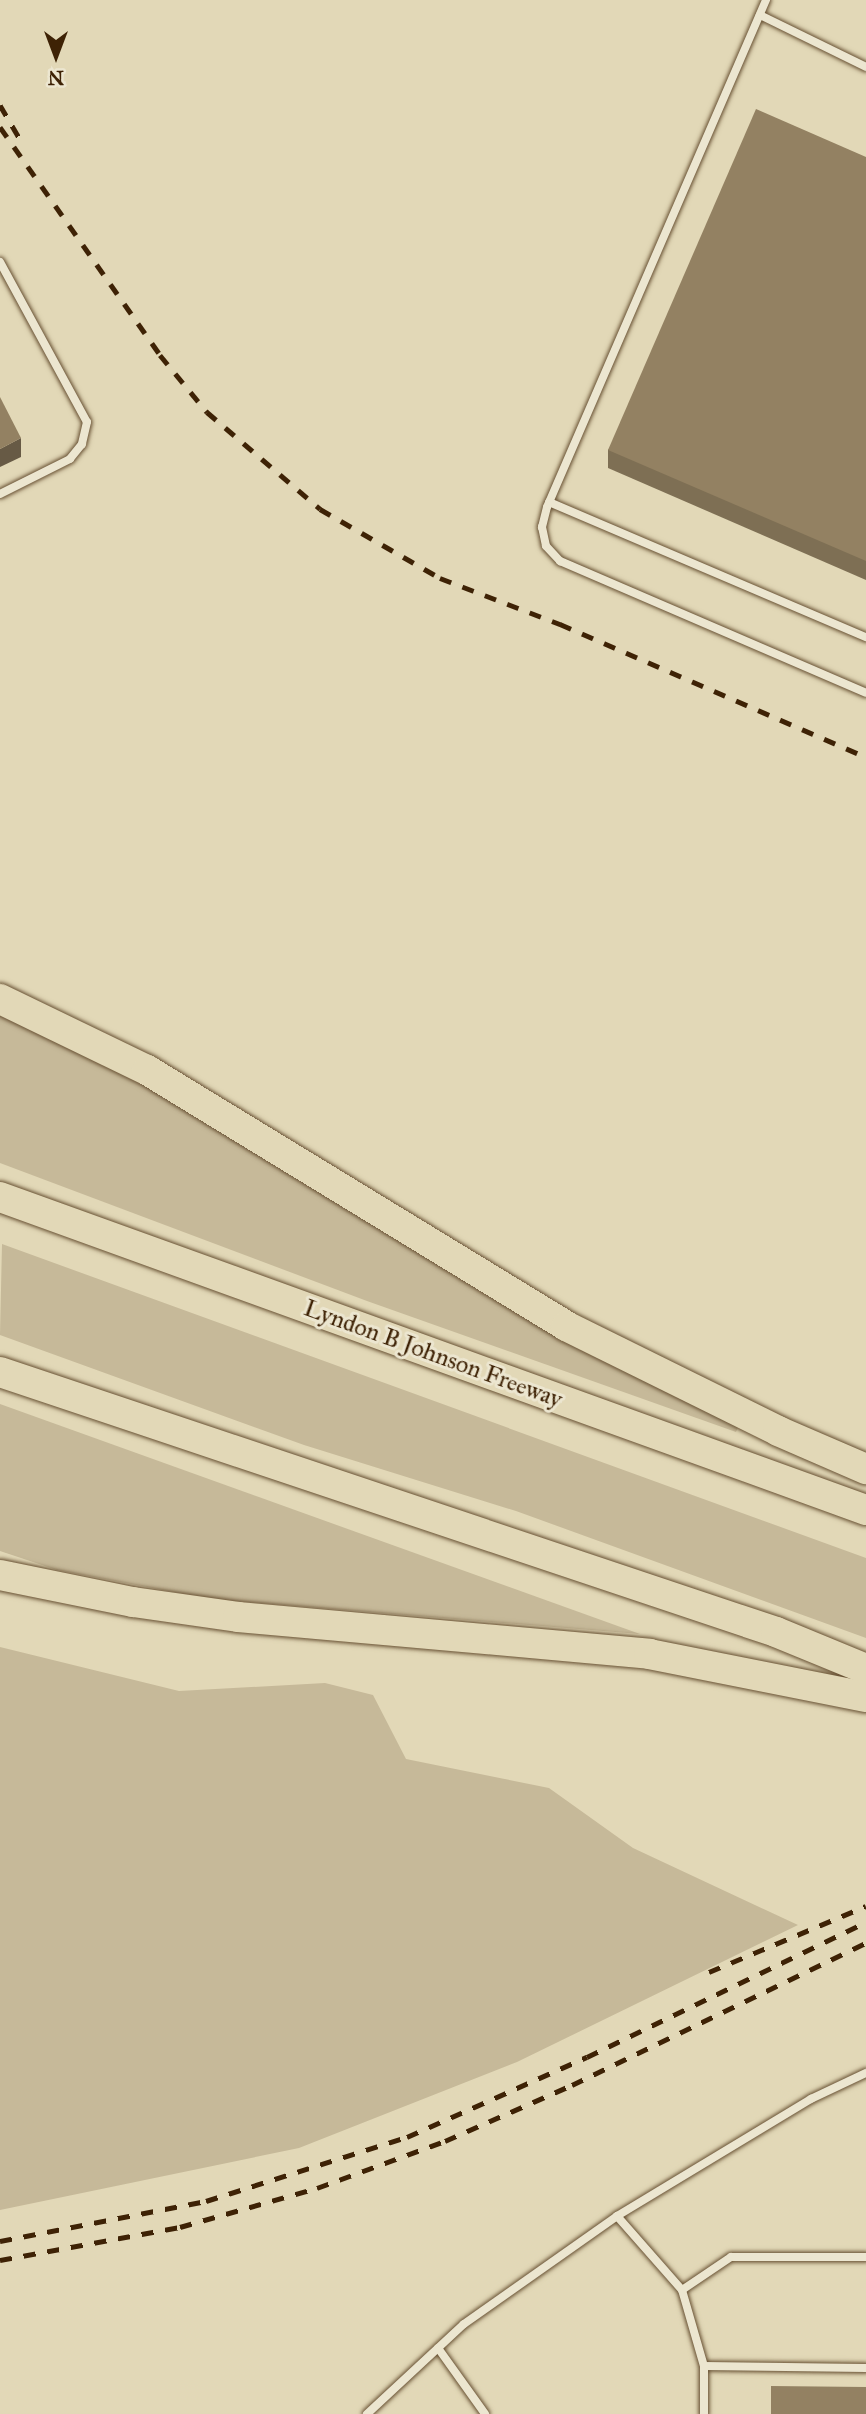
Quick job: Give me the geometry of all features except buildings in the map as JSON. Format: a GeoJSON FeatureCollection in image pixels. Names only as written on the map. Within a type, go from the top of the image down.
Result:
{"type":"FeatureCollection","features":[{"type":"Feature","properties":{"kind":"highway"},"geometry":{"type":"LineString","coordinates":[[0,999],[147,1070],[566,1326],[778,1432],[866,1469]]}},
{"type":"Feature","properties":{"kind":"highway","name":"Lyndon B Johnson Freeway"},"geometry":{"type":"LineString","coordinates":[[0,1197],[866,1510]]}},
{"type":"Feature","properties":{"kind":"highway"},"geometry":{"type":"LineString","coordinates":[[0,1372],[776,1632],[866,1669]]}},
{"type":"Feature","properties":{"kind":"highway"},"geometry":{"type":"LineString","coordinates":[[0,1575],[133,1602],[238,1617],[649,1654],[866,1697]]}},
{"type":"Feature","properties":{"kind":"lane"},"geometry":{"type":"LineString","coordinates":[[766,0],[549,502],[542,527],[546,546],[560,561],[866,693]]}},
{"type":"Feature","properties":{"kind":"lane"},"geometry":{"type":"LineString","coordinates":[[760,15],[866,67]]}},
{"type":"Feature","properties":{"kind":"lane"},"geometry":{"type":"LineString","coordinates":[[0,262],[87,422],[82,444],[70,459],[0,494]]}},
{"type":"Feature","properties":{"kind":"lane"},"geometry":{"type":"LineString","coordinates":[[549,502],[866,637]]}},
{"type":"Feature","properties":{"kind":"lane"},"geometry":{"type":"LineString","coordinates":[[367,2414],[464,2324],[617,2216],[811,2099],[866,2073]]}},
{"type":"Feature","properties":{"kind":"lane"},"geometry":{"type":"LineString","coordinates":[[617,2216],[682,2290],[704,2366],[704,2414]]}},
{"type":"Feature","properties":{"kind":"lane"},"geometry":{"type":"LineString","coordinates":[[682,2290],[731,2257],[866,2258]]}},
{"type":"Feature","properties":{"kind":"lane"},"geometry":{"type":"LineString","coordinates":[[438,2348],[485,2414]]}},
{"type":"Feature","properties":{"kind":"lane"},"geometry":{"type":"LineString","coordinates":[[704,2366],[866,2368]]}},
{"type":"Feature","properties":{"kind":"shaded area"},"geometry":{"type":"Polygon","coordinates":[[[0,1010],[107,1059],[740,1423],[736,1432],[367,1301],[0,1163],[0,1010]]]}},
{"type":"Feature","properties":{"kind":"shaded area"},"geometry":{"type":"Polygon","coordinates":[[[2,1244],[866,1558],[866,1638],[516,1511],[304,1445],[0,1335],[2,1244]]]}},
{"type":"Feature","properties":{"kind":"shaded area"},"geometry":{"type":"Polygon","coordinates":[[[0,1404],[640,1634],[211,1599],[57,1570],[0,1551],[0,1404]]]}},
{"type":"Feature","properties":{"kind":"shaded area"},"geometry":{"type":"Polygon","coordinates":[[[0,1647],[179,1691],[325,1683],[373,1695],[406,1759],[549,1788],[633,1848],[798,1925],[517,2062],[299,2148],[0,2210],[0,1647]]]}},
{"type":"Feature","properties":{"kind":"railway"},"geometry":{"type":"LineString","coordinates":[[0,105],[21,141]]}},
{"type":"Feature","properties":{"kind":"railway"},"geometry":{"type":"LineString","coordinates":[[0,127],[160,355],[207,412],[320,509],[440,578],[560,624],[866,757]]}},
{"type":"Feature","properties":{"kind":"railway"},"geometry":{"type":"LineString","coordinates":[[709,1972],[866,1906]]}},
{"type":"Feature","properties":{"kind":"railway"},"geometry":{"type":"LineString","coordinates":[[0,2241],[206,2201],[407,2137],[587,2057],[866,1922]]}},
{"type":"Feature","properties":{"kind":"railway"},"geometry":{"type":"LineString","coordinates":[[0,2260],[180,2227],[317,2188],[445,2141],[572,2085],[866,1943]]}}]}
